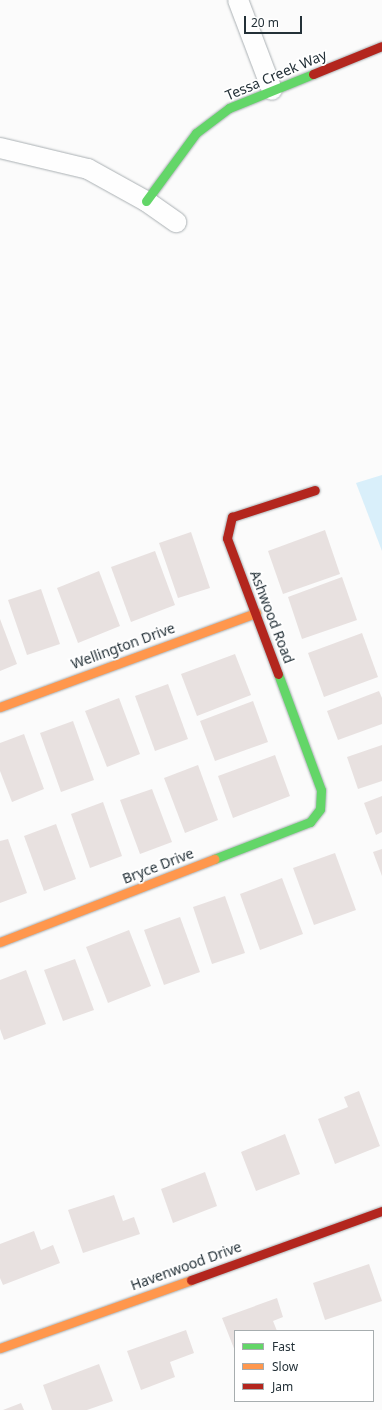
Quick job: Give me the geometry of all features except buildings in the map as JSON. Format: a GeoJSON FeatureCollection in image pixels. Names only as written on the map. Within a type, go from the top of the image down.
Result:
{"type":"FeatureCollection","features":[{"type":"Feature","properties":{"kind":"street"},"geometry":{"type":"LineString","coordinates":[[238,0],[272,90]]}},
{"type":"Feature","properties":{"kind":"street","name":"Tessa Creek Way"},"geometry":{"type":"LineString","coordinates":[[146,201],[196,133],[229,108],[382,46]]}},
{"type":"Feature","properties":{"kind":"street"},"geometry":{"type":"LineString","coordinates":[[0,148],[88,169],[146,201],[176,222]]}},
{"type":"Feature","properties":{"kind":"street","name":"Ashwood Road"},"geometry":{"type":"LineString","coordinates":[[315,490],[232,517],[227,538],[321,790],[320,810]]}},
{"type":"Feature","properties":{"kind":"street","name":"Wellington Drive"},"geometry":{"type":"LineString","coordinates":[[0,707],[256,613]]}},
{"type":"Feature","properties":{"kind":"street","name":"Bryce Drive"},"geometry":{"type":"LineString","coordinates":[[0,942],[310,822],[320,810]]}},
{"type":"Feature","properties":{"kind":"street","name":"Havenwood Drive"},"geometry":{"type":"LineString","coordinates":[[0,1348],[382,1211]]}},
{"type":"Feature","properties":{"kind":"shaded area"},"geometry":{"type":"Polygon","coordinates":[[[382,475],[382,551],[356,483],[382,475]]]}},
{"type":"Feature","properties":{"kind":"traffic: fast"},"geometry":{"type":"LineString","coordinates":[[146,201],[196,133],[229,108],[313,74]]}},
{"type":"Feature","properties":{"kind":"traffic: fast"},"geometry":{"type":"LineString","coordinates":[[214,859],[310,822],[320,809],[321,790],[278,674]]}},
{"type":"Feature","properties":{"kind":"traffic: slow"},"geometry":{"type":"LineString","coordinates":[[0,707],[256,613]]}},
{"type":"Feature","properties":{"kind":"traffic: slow"},"geometry":{"type":"LineString","coordinates":[[0,942],[214,859]]}},
{"type":"Feature","properties":{"kind":"traffic: slow"},"geometry":{"type":"LineString","coordinates":[[0,1348],[191,1280]]}},
{"type":"Feature","properties":{"kind":"traffic: jam"},"geometry":{"type":"LineString","coordinates":[[313,74],[382,46]]}},
{"type":"Feature","properties":{"kind":"traffic: jam"},"geometry":{"type":"LineString","coordinates":[[278,674],[227,538],[232,517],[315,490]]}},
{"type":"Feature","properties":{"kind":"traffic: jam"},"geometry":{"type":"LineString","coordinates":[[191,1280],[382,1211]]}}]}
